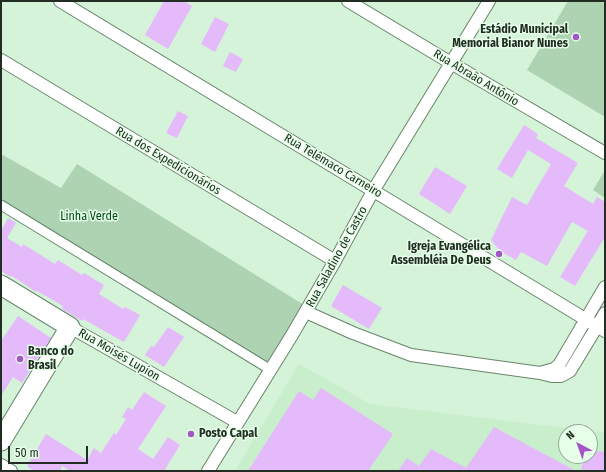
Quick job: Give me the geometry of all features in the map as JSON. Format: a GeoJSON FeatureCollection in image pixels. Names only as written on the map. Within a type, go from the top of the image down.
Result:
{"type":"FeatureCollection","features":[{"type":"Feature","properties":{"kind":"main road","name":"Rua Moisés Lupion"},"geometry":{"type":"LineString","coordinates":[[1,285],[70,327]]}},
{"type":"Feature","properties":{"kind":"main road"},"geometry":{"type":"LineString","coordinates":[[1,441],[70,327]]}},
{"type":"Feature","properties":{"kind":"street","name":"Rua Telêmaco Carneiro"},"geometry":{"type":"LineString","coordinates":[[60,1],[601,329]]}},
{"type":"Feature","properties":{"kind":"street","name":"Rua Abraão Antônio"},"geometry":{"type":"LineString","coordinates":[[348,1],[605,153]]}},
{"type":"Feature","properties":{"kind":"street","name":"Rua Saladino de Castro"},"geometry":{"type":"LineString","coordinates":[[208,471],[306,312],[336,261],[373,191],[488,1]]}},
{"type":"Feature","properties":{"kind":"street","name":"Rua dos Expedicionários"},"geometry":{"type":"LineString","coordinates":[[1,60],[336,261]]}},
{"type":"Feature","properties":{"kind":"street"},"geometry":{"type":"LineString","coordinates":[[1,205],[271,370]]}},
{"type":"Feature","properties":{"kind":"street"},"geometry":{"type":"LineString","coordinates":[[540,373],[554,369],[559,365],[605,287]]}},
{"type":"Feature","properties":{"kind":"street"},"geometry":{"type":"LineString","coordinates":[[306,312],[353,333],[411,355],[552,376],[561,376],[570,372],[601,329],[605,313]]}},
{"type":"Feature","properties":{"kind":"street","name":"Rua Moisés Lupion"},"geometry":{"type":"LineString","coordinates":[[70,327],[237,422]]}},
{"type":"Feature","properties":{"kind":"street"},"geometry":{"type":"LineString","coordinates":[[1,465],[11,471]]}},
{"type":"Feature","properties":{"kind":"shaded area"},"geometry":{"type":"Polygon","coordinates":[[[299,364],[370,404],[558,427],[558,464],[598,464],[598,432],[605,433],[605,471],[235,471],[299,364]]]}},
{"type":"Feature","properties":{"kind":"green space","name":"Estádio Municipal Memorial Bianor Nunes"},"geometry":{"type":"Polygon","coordinates":[[[568,1],[601,1],[605,4],[605,117],[527,70],[568,1]]]}},
{"type":"Feature","properties":{"kind":"green space","name":"Linha Verde"},"geometry":{"type":"Polygon","coordinates":[[[1,154],[61,188],[77,164],[304,305],[263,371],[1,210],[1,154]]]}},
{"type":"Feature","properties":{"kind":"green space"},"geometry":{"type":"Polygon","coordinates":[[[605,170],[605,198],[593,190],[605,170]]]}},
{"type":"Feature","properties":{"kind":"building"},"geometry":{"type":"Polygon","coordinates":[[[164,1],[184,1],[192,6],[168,49],[145,35],[164,1]]]}},
{"type":"Feature","properties":{"kind":"building"},"geometry":{"type":"Polygon","coordinates":[[[215,17],[229,24],[215,52],[201,44],[215,17]]]}},
{"type":"Feature","properties":{"kind":"building"},"geometry":{"type":"Polygon","coordinates":[[[230,52],[243,59],[236,72],[223,66],[230,52]]]}},
{"type":"Feature","properties":{"kind":"building"},"geometry":{"type":"Polygon","coordinates":[[[178,111],[188,116],[177,138],[166,133],[178,111]]]}},
{"type":"Feature","properties":{"kind":"building"},"geometry":{"type":"Polygon","coordinates":[[[524,125],[538,134],[536,138],[578,163],[564,186],[593,204],[597,197],[605,202],[605,237],[575,286],[560,277],[588,231],[572,222],[547,266],[521,252],[516,260],[500,251],[491,240],[512,197],[527,205],[551,164],[528,150],[512,178],[497,169],[524,125]]]}},
{"type":"Feature","properties":{"kind":"building"},"geometry":{"type":"Polygon","coordinates":[[[435,167],[467,186],[450,214],[419,194],[435,167]]]}},
{"type":"Feature","properties":{"kind":"building"},"geometry":{"type":"Polygon","coordinates":[[[8,218],[16,223],[7,238],[22,247],[23,244],[55,264],[58,260],[82,275],[84,273],[104,285],[99,294],[123,309],[125,307],[140,315],[124,342],[83,319],[82,321],[62,309],[63,306],[1,271],[1,231],[8,218]]]}},
{"type":"Feature","properties":{"kind":"building"},"geometry":{"type":"Polygon","coordinates":[[[343,285],[382,308],[369,329],[331,306],[343,285]]]}},
{"type":"Feature","properties":{"kind":"building","name":"Banco do Brasil"},"geometry":{"type":"Polygon","coordinates":[[[18,316],[51,338],[22,383],[13,377],[1,396],[1,341],[18,316]]]}},
{"type":"Feature","properties":{"kind":"building"},"geometry":{"type":"Polygon","coordinates":[[[168,327],[184,337],[164,367],[145,355],[151,346],[154,347],[168,327]]]}},
{"type":"Feature","properties":{"kind":"building"},"geometry":{"type":"Polygon","coordinates":[[[321,388],[393,434],[368,471],[248,471],[299,391],[313,400],[321,388]]]}},
{"type":"Feature","properties":{"kind":"building"},"geometry":{"type":"Polygon","coordinates":[[[144,392],[166,406],[138,449],[153,459],[168,437],[180,445],[164,471],[70,471],[62,466],[60,471],[34,471],[27,466],[46,434],[87,460],[94,448],[101,453],[114,433],[116,435],[126,419],[122,417],[128,407],[132,410],[144,392]]]}},
{"type":"Feature","properties":{"kind":"building"},"geometry":{"type":"Polygon","coordinates":[[[494,427],[558,461],[558,464],[563,464],[576,471],[398,471],[407,458],[419,466],[431,449],[466,468],[494,427]]]}},
{"type":"Feature","properties":{"kind":"building"},"geometry":{"type":"Polygon","coordinates":[[[598,451],[605,452],[605,471],[581,471],[582,464],[598,464],[598,451]]]}},
{"type":"Feature","properties":{"kind":"place","name":"Estádio Municipal Memorial Bianor Nunes"},"geometry":{"type":"Point","coordinates":[576,37]}},
{"type":"Feature","properties":{"kind":"place","name":"Igreja Evangélica Assembléia De Deus"},"geometry":{"type":"Point","coordinates":[499,254]}},
{"type":"Feature","properties":{"kind":"place","name":"Banco do Brasil"},"geometry":{"type":"Point","coordinates":[20,359]}},
{"type":"Feature","properties":{"kind":"place","name":"Posto Capal"},"geometry":{"type":"Point","coordinates":[191,434]}}]}
